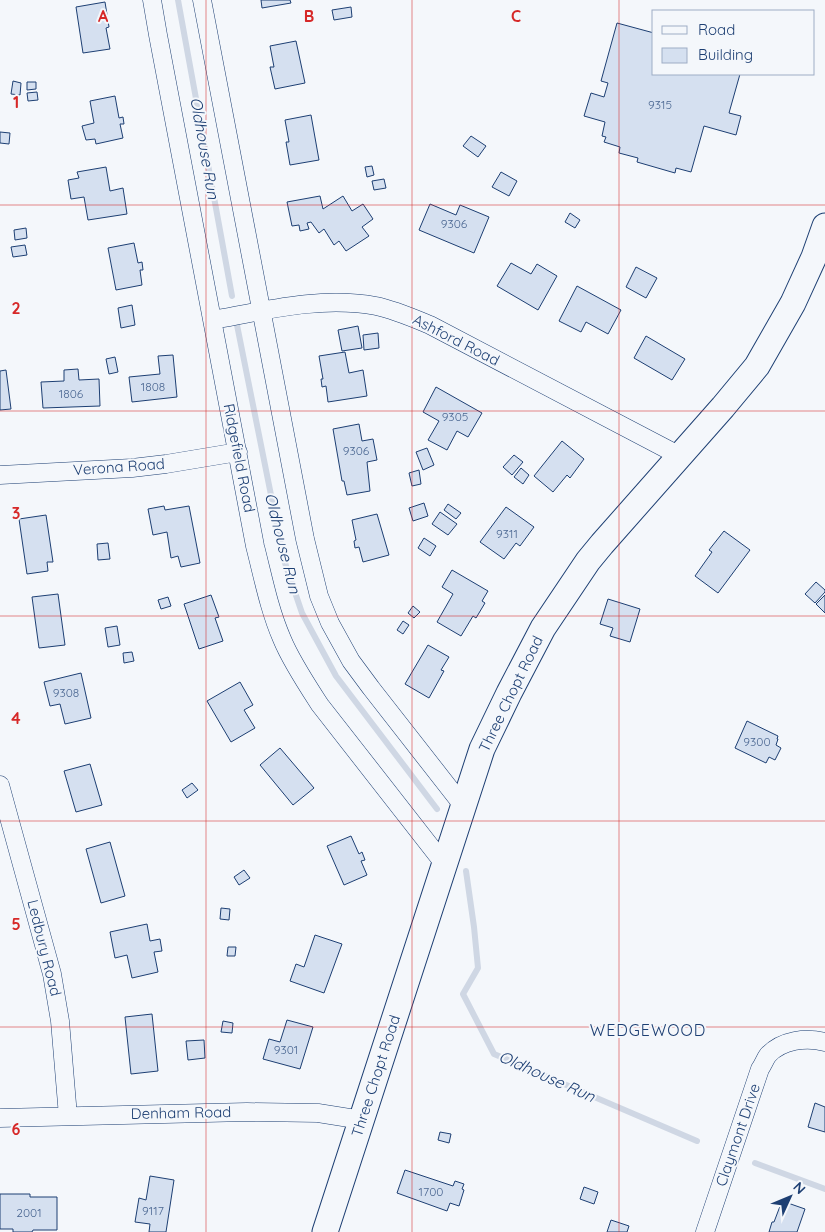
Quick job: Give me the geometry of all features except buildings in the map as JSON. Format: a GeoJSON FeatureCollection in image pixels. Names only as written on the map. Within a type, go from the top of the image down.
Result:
{"type":"FeatureCollection","features":[{"type":"Feature","properties":{"kind":"main road","name":"Three Chopt Road"},"geometry":{"type":"LineString","coordinates":[[326,1232],[482,749],[509,693],[543,628],[602,544],[757,366],[793,303],[814,257],[825,226]]}},
{"type":"Feature","properties":{"kind":"street","name":"Ridgefield Road"},"geometry":{"type":"LineString","coordinates":[[152,0],[255,546],[268,600],[282,640],[320,706],[445,865]]}},
{"type":"Feature","properties":{"kind":"street"},"geometry":{"type":"LineString","coordinates":[[202,0],[305,539],[319,596],[330,623],[351,661],[376,696],[464,807]]}},
{"type":"Feature","properties":{"kind":"street","name":"Ashford Road"},"geometry":{"type":"LineString","coordinates":[[213,320],[309,303],[341,302],[376,306],[407,315],[430,325],[680,456]]}},
{"type":"Feature","properties":{"kind":"street","name":"Verona Road"},"geometry":{"type":"LineString","coordinates":[[0,475],[132,468],[238,452]]}},
{"type":"Feature","properties":{"kind":"street","name":"Ledbury Road"},"geometry":{"type":"LineString","coordinates":[[0,785],[52,974],[60,1021],[68,1116]]}},
{"type":"Feature","properties":{"kind":"street","name":"Claymont Drive"},"geometry":{"type":"LineString","coordinates":[[705,1232],[760,1069],[768,1056],[782,1045],[794,1041],[825,1042]]}},
{"type":"Feature","properties":{"kind":"street","name":"Denham Road"},"geometry":{"type":"LineString","coordinates":[[0,1118],[247,1112],[318,1113],[362,1120]]}},
{"type":"Feature","properties":{"kind":"waterway","name":"Oldhouse Run"},"geometry":{"type":"LineString","coordinates":[[178,0],[232,296]]}},
{"type":"Feature","properties":{"kind":"waterway","name":"Oldhouse Run"},"geometry":{"type":"LineString","coordinates":[[237,325],[284,560],[302,613],[336,676],[437,809]]}},
{"type":"Feature","properties":{"kind":"waterway","name":"Oldhouse Run"},"geometry":{"type":"LineString","coordinates":[[466,871],[478,968],[463,994],[494,1054],[697,1141]]}},
{"type":"Feature","properties":{"kind":"waterway","name":"Oldhouse Run"},"geometry":{"type":"LineString","coordinates":[[755,1163],[825,1189]]}},
{"type":"Feature","properties":{"kind":"district","name":"WEDGEWOOD"},"geometry":{"type":"Point","coordinates":[648,1030]}}]}
